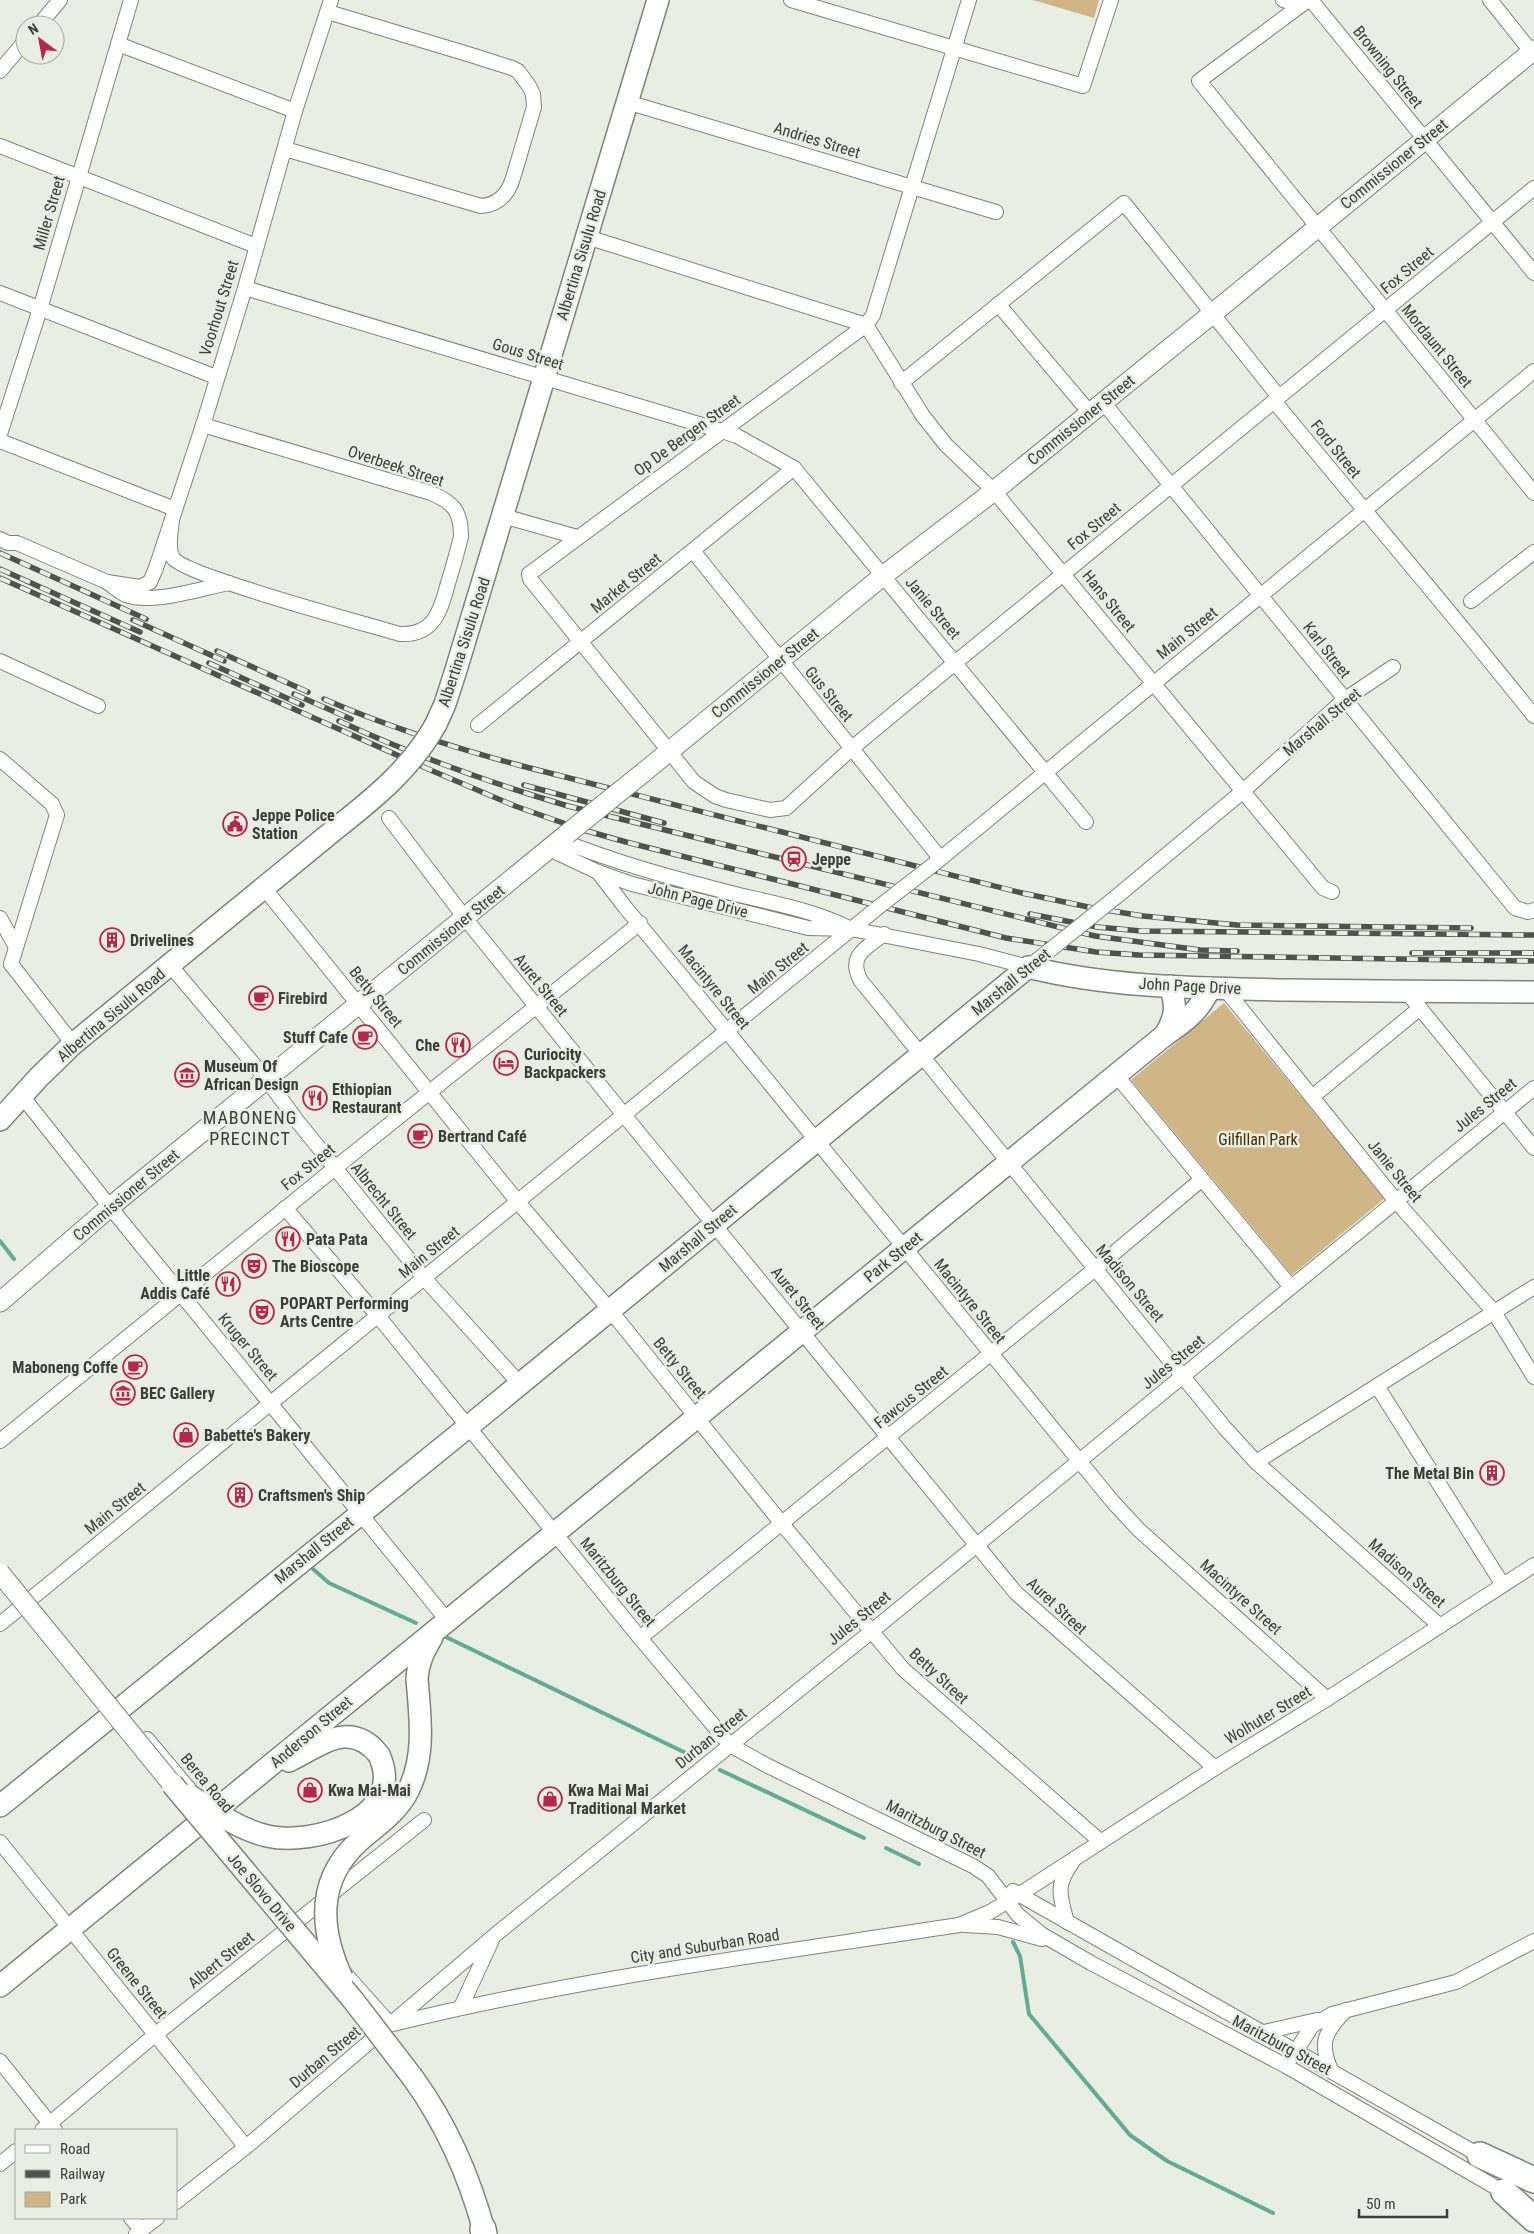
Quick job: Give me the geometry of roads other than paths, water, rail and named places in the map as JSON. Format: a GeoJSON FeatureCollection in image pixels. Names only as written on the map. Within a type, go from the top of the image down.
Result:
{"type":"FeatureCollection","features":[{"type":"Feature","properties":{"kind":"highway"},"geometry":{"type":"LineString","coordinates":[[1480,2155],[1534,2180]]}},
{"type":"Feature","properties":{"kind":"highway"},"geometry":{"type":"LineString","coordinates":[[1504,2192],[1534,2219]]}},
{"type":"Feature","properties":{"kind":"main road","name":"Albertina Sisulu Road"},"geometry":{"type":"LineString","coordinates":[[1,1117],[73,1044],[373,799],[406,769],[436,724],[454,679],[543,377],[658,0]]}},
{"type":"Feature","properties":{"kind":"main road","name":"Commissioner Street"},"geometry":{"type":"LineString","coordinates":[[0,1302],[110,1207],[884,576],[994,491],[1316,227],[1533,53]]}},
{"type":"Feature","properties":{"kind":"main road","name":"John Page Drive"},"geometry":{"type":"LineString","coordinates":[[1028,967],[1063,976],[1092,980],[1170,986],[1534,992]]}},
{"type":"Feature","properties":{"kind":"main road","name":"Marshall Street"},"geometry":{"type":"LineString","coordinates":[[0,1806],[469,1426],[1028,967]]}},
{"type":"Feature","properties":{"kind":"main road","name":"Park Street"},"geometry":{"type":"LineString","coordinates":[[1165,1035],[1174,1022],[1176,1010],[1170,986]]}},
{"type":"Feature","properties":{"kind":"main road","name":"Park Street"},"geometry":{"type":"LineString","coordinates":[[622,1479],[1193,1014],[1217,988]]}},
{"type":"Feature","properties":{"kind":"main road","name":"Anderson Street"},"geometry":{"type":"LineString","coordinates":[[0,1986],[622,1479]]}},
{"type":"Feature","properties":{"kind":"main road","name":"Joe Slovo Drive"},"geometry":{"type":"LineString","coordinates":[[0,1573],[172,1784],[353,2000],[413,2078],[431,2103],[458,2155],[484,2232]]}},
{"type":"Feature","properties":{"kind":"main road"},"geometry":{"type":"LineString","coordinates":[[353,2000],[329,1946],[326,1927],[327,1897],[337,1868],[345,1856],[389,1816],[408,1792],[420,1755],[418,1669],[423,1653],[443,1623]]}},
{"type":"Feature","properties":{"kind":"main road"},"geometry":{"type":"LineString","coordinates":[[172,1784],[234,1823],[253,1832],[269,1836],[306,1838],[326,1834],[360,1818],[372,1806],[383,1786],[385,1773],[379,1755],[364,1740],[344,1736],[255,1778]]}},
{"type":"Feature","properties":{"kind":"street"},"geometry":{"type":"LineString","coordinates":[[47,15],[60,0]]}},
{"type":"Feature","properties":{"kind":"street","name":"Miller Street"},"geometry":{"type":"LineString","coordinates":[[0,434],[40,309],[131,0]]}},
{"type":"Feature","properties":{"kind":"street"},"geometry":{"type":"LineString","coordinates":[[791,0],[954,50],[1083,86],[1111,0]]}},
{"type":"Feature","properties":{"kind":"street"},"geometry":{"type":"LineString","coordinates":[[587,237],[866,325],[873,315],[969,0]]}},
{"type":"Feature","properties":{"kind":"street"},"geometry":{"type":"LineString","coordinates":[[1283,0],[1306,2]]}},
{"type":"Feature","properties":{"kind":"street"},"geometry":{"type":"LineString","coordinates":[[1490,0],[1533,53]]}},
{"type":"Feature","properties":{"kind":"street","name":"Mordaunt Street"},"geometry":{"type":"LineString","coordinates":[[1306,2],[1199,81],[1534,493]]}},
{"type":"Feature","properties":{"kind":"street","name":"Browning Street"},"geometry":{"type":"LineString","coordinates":[[1306,2],[1425,140],[1534,273]]}},
{"type":"Feature","properties":{"kind":"street"},"geometry":{"type":"LineString","coordinates":[[285,149],[481,206],[492,205],[501,199],[510,188],[534,108],[529,86],[524,78],[512,68],[330,6]]}},
{"type":"Feature","properties":{"kind":"street","name":"Voorhout Street"},"geometry":{"type":"LineString","coordinates":[[107,582],[140,587],[150,582],[203,425],[216,377],[245,288],[294,111],[330,6]]}},
{"type":"Feature","properties":{"kind":"street"},"geometry":{"type":"LineString","coordinates":[[118,44],[294,111]]}},
{"type":"Feature","properties":{"kind":"street"},"geometry":{"type":"LineString","coordinates":[[0,71],[15,53]]}},
{"type":"Feature","properties":{"kind":"street","name":"Andries Street"},"geometry":{"type":"LineString","coordinates":[[627,102],[996,212]]}},
{"type":"Feature","properties":{"kind":"street"},"geometry":{"type":"LineString","coordinates":[[0,146],[256,246]]}},
{"type":"Feature","properties":{"kind":"street","name":"Fox Street"},"geometry":{"type":"LineString","coordinates":[[669,752],[694,782],[715,796],[776,810],[786,808],[851,750],[956,662],[1534,188]]}},
{"type":"Feature","properties":{"kind":"street","name":"Ford Street"},"geometry":{"type":"LineString","coordinates":[[998,304],[1124,202],[1279,397],[1274,401],[1456,617],[1534,716]]}},
{"type":"Feature","properties":{"kind":"street","name":"Gous Street"},"geometry":{"type":"LineString","coordinates":[[245,288],[722,431],[737,436],[794,468]]}},
{"type":"Feature","properties":{"kind":"street"},"geometry":{"type":"LineString","coordinates":[[0,293],[216,377]]}},
{"type":"Feature","properties":{"kind":"street"},"geometry":{"type":"LineString","coordinates":[[901,384],[998,304]]}},
{"type":"Feature","properties":{"kind":"street","name":"Karl Street"},"geometry":{"type":"LineString","coordinates":[[998,304],[1171,484],[1344,700],[1515,908],[1531,911]]}},
{"type":"Feature","properties":{"kind":"street","name":"Hans Street"},"geometry":{"type":"LineString","coordinates":[[866,325],[901,384],[946,445],[994,491],[1242,792],[1323,888],[1332,892]]}},
{"type":"Feature","properties":{"kind":"street","name":"Op De Bergen Street"},"geometry":{"type":"LineString","coordinates":[[580,643],[530,578],[529,574],[866,325]]}},
{"type":"Feature","properties":{"kind":"street","name":"Main Street"},"geometry":{"type":"LineString","coordinates":[[0,1624],[937,861],[1534,371]]}},
{"type":"Feature","properties":{"kind":"street","name":"Overbeek Street"},"geometry":{"type":"LineString","coordinates":[[203,425],[431,493],[452,505],[460,520],[461,537],[442,607],[433,622],[424,629],[409,634],[400,634],[230,583]]}},
{"type":"Feature","properties":{"kind":"street"},"geometry":{"type":"LineString","coordinates":[[0,441],[174,515],[170,548],[175,560],[182,565],[230,583]]}},
{"type":"Feature","properties":{"kind":"street","name":"Market Street"},"geometry":{"type":"LineString","coordinates":[[478,725],[794,468]]}},
{"type":"Feature","properties":{"kind":"street","name":"Janie Street"},"geometry":{"type":"LineString","coordinates":[[794,468],[956,662],[1086,822]]}},
{"type":"Feature","properties":{"kind":"street"},"geometry":{"type":"LineString","coordinates":[[503,516],[577,537]]}},
{"type":"Feature","properties":{"kind":"street"},"geometry":{"type":"LineString","coordinates":[[0,531],[17,543],[107,582],[127,595],[145,598],[230,583]]}},
{"type":"Feature","properties":{"kind":"street"},"geometry":{"type":"LineString","coordinates":[[0,540],[8,543],[17,543]]}},
{"type":"Feature","properties":{"kind":"street","name":"Gus Street"},"geometry":{"type":"LineString","coordinates":[[692,551],[937,861]]}},
{"type":"Feature","properties":{"kind":"street"},"geometry":{"type":"LineString","coordinates":[[1471,601],[1534,552]]}},
{"type":"Feature","properties":{"kind":"street"},"geometry":{"type":"LineString","coordinates":[[580,643],[669,752]]}},
{"type":"Feature","properties":{"kind":"street"},"geometry":{"type":"LineString","coordinates":[[0,661],[98,706]]}},
{"type":"Feature","properties":{"kind":"street","name":"Marshall Street"},"geometry":{"type":"LineString","coordinates":[[1028,967],[1116,897],[1242,792],[1344,700],[1393,667]]}},
{"type":"Feature","properties":{"kind":"street"},"geometry":{"type":"LineString","coordinates":[[0,759],[52,804],[57,815],[16,947],[6,965],[73,1044]]}},
{"type":"Feature","properties":{"kind":"street","name":"Auret Street"},"geometry":{"type":"LineString","coordinates":[[389,818],[536,1007],[976,1544],[1029,1606],[1215,1768]]}},
{"type":"Feature","properties":{"kind":"street","name":"John Page Drive"},"geometry":{"type":"LineString","coordinates":[[559,841],[598,872],[632,884],[808,928],[856,926]]}},
{"type":"Feature","properties":{"kind":"street","name":"John Page Drive"},"geometry":{"type":"LineString","coordinates":[[559,841],[615,862],[664,876],[822,915],[884,934],[980,954],[1028,967]]}},
{"type":"Feature","properties":{"kind":"street","name":"Macintyre Street"},"geometry":{"type":"LineString","coordinates":[[598,872],[1112,1502],[1139,1530],[1327,1699]]}},
{"type":"Feature","properties":{"kind":"street","name":"Betty Street"},"geometry":{"type":"LineString","coordinates":[[264,888],[518,1202],[698,1417],[782,1525],[908,1674],[1100,1841]]}},
{"type":"Feature","properties":{"kind":"street"},"geometry":{"type":"LineString","coordinates":[[0,918],[16,947]]}},
{"type":"Feature","properties":{"kind":"street","name":"Fox Street"},"geometry":{"type":"LineString","coordinates":[[0,1441],[285,1208],[640,924]]}},
{"type":"Feature","properties":{"kind":"street","name":"Madison Street"},"geometry":{"type":"LineString","coordinates":[[884,934],[860,954],[856,963],[858,975],[921,1055],[1224,1426],[1256,1462],[1440,1626]]}},
{"type":"Feature","properties":{"kind":"street","name":"Albrecht Street"},"geometry":{"type":"LineString","coordinates":[[170,965],[267,1080],[424,1278],[520,1384]]}},
{"type":"Feature","properties":{"kind":"street","name":"Janie Street"},"geometry":{"type":"LineString","coordinates":[[1217,988],[1312,1097],[1396,1201],[1494,1312],[1534,1377]]}},
{"type":"Feature","properties":{"kind":"street"},"geometry":{"type":"LineString","coordinates":[[1406,990],[1534,1148]]}},
{"type":"Feature","properties":{"kind":"street"},"geometry":{"type":"LineString","coordinates":[[1312,1097],[1420,1008]]}},
{"type":"Feature","properties":{"kind":"street"},"geometry":{"type":"LineString","coordinates":[[1116,1075],[1291,1287]]}},
{"type":"Feature","properties":{"kind":"street","name":"Jules Street"},"geometry":{"type":"LineString","coordinates":[[833,1662],[1534,1088]]}},
{"type":"Feature","properties":{"kind":"street","name":"Kruger Street"},"geometry":{"type":"LineString","coordinates":[[22,1096],[110,1207],[271,1403],[443,1623]]}},
{"type":"Feature","properties":{"kind":"street","name":"Fawcus Street"},"geometry":{"type":"LineString","coordinates":[[640,1638],[782,1525],[1201,1180]]}},
{"type":"Feature","properties":{"kind":"street","name":"Maritzburg Street"},"geometry":{"type":"LineString","coordinates":[[285,1208],[378,1316],[640,1638],[730,1745],[754,1759],[973,1866],[997,1885],[1020,1894],[1296,2050],[1480,2155],[1534,2191]]}},
{"type":"Feature","properties":{"kind":"street"},"geometry":{"type":"LineString","coordinates":[[1256,1462],[1534,1287]]}},
{"type":"Feature","properties":{"kind":"street"},"geometry":{"type":"LineString","coordinates":[[1377,1386],[1503,1585]]}},
{"type":"Feature","properties":{"kind":"street","name":"Berea Road"},"geometry":{"type":"LineString","coordinates":[[0,1562],[299,1920],[390,2024]]}},
{"type":"Feature","properties":{"kind":"street","name":"Wolhuter Street"},"geometry":{"type":"LineString","coordinates":[[1020,1894],[1100,1841],[1327,1699],[1534,1565]]}},
{"type":"Feature","properties":{"kind":"street","name":"Durban Street"},"geometry":{"type":"LineString","coordinates":[[178,2200],[246,2147],[495,1935],[833,1662]]}},
{"type":"Feature","properties":{"kind":"street","name":"Albert Street"},"geometry":{"type":"LineString","coordinates":[[49,2128],[156,2034],[424,1820]]}},
{"type":"Feature","properties":{"kind":"street","name":"Greene Street"},"geometry":{"type":"LineString","coordinates":[[0,1842],[246,2147]]}},
{"type":"Feature","properties":{"kind":"street"},"geometry":{"type":"LineString","coordinates":[[1067,1922],[1059,1890],[1061,1879],[1075,1858]]}},
{"type":"Feature","properties":{"kind":"street","name":"Maritzburg Street"},"geometry":{"type":"LineString","coordinates":[[997,1885],[1007,1903],[1032,1928],[1061,1946],[1286,2066],[1504,2192],[1534,2212]]}},
{"type":"Feature","properties":{"kind":"street","name":"City and Suburban Road"},"geometry":{"type":"LineString","coordinates":[[390,2024],[461,2007],[750,1956],[959,1925],[976,1919],[1020,1894]]}},
{"type":"Feature","properties":{"kind":"street"},"geometry":{"type":"LineString","coordinates":[[959,1925],[998,1927],[1061,1946]]}},
{"type":"Feature","properties":{"kind":"street","name":"Durban Street"},"geometry":{"type":"LineString","coordinates":[[461,2007],[495,1935]]}},
{"type":"Feature","properties":{"kind":"street"},"geometry":{"type":"LineString","coordinates":[[1264,2032],[1322,2019],[1348,2008],[1456,1982],[1534,1940]]}},
{"type":"Feature","properties":{"kind":"street"},"geometry":{"type":"LineString","coordinates":[[1332,2072],[1324,2055],[1324,2042],[1330,2028],[1348,2008]]}},
{"type":"Feature","properties":{"kind":"street"},"geometry":{"type":"LineString","coordinates":[[1286,2066],[1307,2031],[1322,2019]]}},
{"type":"Feature","properties":{"kind":"street"},"geometry":{"type":"LineString","coordinates":[[0,2061],[49,2128]]}},
{"type":"Feature","properties":{"kind":"street"},"geometry":{"type":"LineString","coordinates":[[0,2164],[15,2152]]}},
{"type":"Feature","properties":{"kind":"street"},"geometry":{"type":"LineString","coordinates":[[132,2219],[139,2232],[155,2219]]}},
{"type":"Feature","properties":{"kind":"waterway"},"geometry":{"type":"LineString","coordinates":[[0,1241],[14,1259]]}},
{"type":"Feature","properties":{"kind":"waterway"},"geometry":{"type":"LineString","coordinates":[[313,1569],[329,1583],[416,1623]]}},
{"type":"Feature","properties":{"kind":"waterway"},"geometry":{"type":"LineString","coordinates":[[446,1637],[690,1755]]}},
{"type":"Feature","properties":{"kind":"waterway"},"geometry":{"type":"LineString","coordinates":[[720,1770],[864,1838]]}},
{"type":"Feature","properties":{"kind":"waterway"},"geometry":{"type":"LineString","coordinates":[[886,1848],[919,1864]]}},
{"type":"Feature","properties":{"kind":"waterway"},"geometry":{"type":"LineString","coordinates":[[1013,1942],[1020,1956],[1029,2014],[1130,2135],[1167,2161],[1273,2213]]}},
{"type":"Feature","properties":{"kind":"railway"},"geometry":{"type":"LineString","coordinates":[[0,553],[146,619]]}},
{"type":"Feature","properties":{"kind":"railway"},"geometry":{"type":"LineString","coordinates":[[0,569],[140,632]]}},
{"type":"Feature","properties":{"kind":"railway"},"geometry":{"type":"LineString","coordinates":[[0,578],[515,806],[580,829],[626,842],[1006,938],[1096,952],[1139,955],[1534,961]]}},
{"type":"Feature","properties":{"kind":"railway"},"geometry":{"type":"LineString","coordinates":[[133,620],[224,661]]}},
{"type":"Feature","properties":{"kind":"railway"},"geometry":{"type":"LineString","coordinates":[[217,651],[308,692]]}},
{"type":"Feature","properties":{"kind":"railway"},"geometry":{"type":"LineString","coordinates":[[209,663],[302,705]]}},
{"type":"Feature","properties":{"kind":"railway"},"geometry":{"type":"LineString","coordinates":[[294,694],[351,719]]}},
{"type":"Feature","properties":{"kind":"railway"},"geometry":{"type":"LineString","coordinates":[[324,699],[422,736],[522,766],[1022,893],[1093,908],[1143,916],[1237,925],[1471,928]]}},
{"type":"Feature","properties":{"kind":"railway"},"geometry":{"type":"LineString","coordinates":[[339,721],[452,768],[568,806],[1095,936],[1200,950],[1237,951]]}},
{"type":"Feature","properties":{"kind":"railway"},"geometry":{"type":"LineString","coordinates":[[524,785],[664,823]]}},
{"type":"Feature","properties":{"kind":"railway"},"geometry":{"type":"LineString","coordinates":[[1030,914],[1097,927],[1141,931],[1534,935]]}},
{"type":"Feature","properties":{"kind":"railway"},"geometry":{"type":"LineString","coordinates":[[1412,953],[1534,953]]}},
{"type":"Feature","properties":{"kind":"place","name":"Jeppe Police Station"},"geometry":{"type":"Point","coordinates":[235,824]}},
{"type":"Feature","properties":{"kind":"place","name":"Jeppe"},"geometry":{"type":"Point","coordinates":[794,859]}},
{"type":"Feature","properties":{"kind":"place","name":"Drivelines"},"geometry":{"type":"Point","coordinates":[112,940]}},
{"type":"Feature","properties":{"kind":"place","name":"Firebird"},"geometry":{"type":"Point","coordinates":[261,998]}},
{"type":"Feature","properties":{"kind":"place","name":"Stuff Cafe"},"geometry":{"type":"Point","coordinates":[365,1037]}},
{"type":"Feature","properties":{"kind":"place","name":"Che"},"geometry":{"type":"Point","coordinates":[458,1045]}},
{"type":"Feature","properties":{"kind":"place","name":"Curiocity Backpackers"},"geometry":{"type":"Point","coordinates":[506,1063]}},
{"type":"Feature","properties":{"kind":"place","name":"Museum Of African Design"},"geometry":{"type":"Point","coordinates":[187,1075]}},
{"type":"Feature","properties":{"kind":"place","name":"Ethiopian Restaurant"},"geometry":{"type":"Point","coordinates":[315,1098]}},
{"type":"Feature","properties":{"kind":"place","name":"Bertrand Café"},"geometry":{"type":"Point","coordinates":[420,1136]}},
{"type":"Feature","properties":{"kind":"place","name":"Pata Pata"},"geometry":{"type":"Point","coordinates":[288,1239]}},
{"type":"Feature","properties":{"kind":"place","name":"The Bioscope"},"geometry":{"type":"Point","coordinates":[254,1266]}},
{"type":"Feature","properties":{"kind":"place","name":"Little Addis Café"},"geometry":{"type":"Point","coordinates":[228,1284]}},
{"type":"Feature","properties":{"kind":"place","name":"POPART Performing Arts Centre"},"geometry":{"type":"Point","coordinates":[262,1312]}},
{"type":"Feature","properties":{"kind":"place","name":"Maboneng Coffe"},"geometry":{"type":"Point","coordinates":[135,1367]}},
{"type":"Feature","properties":{"kind":"place","name":"BEC Gallery"},"geometry":{"type":"Point","coordinates":[123,1393]}},
{"type":"Feature","properties":{"kind":"place","name":"Babette's Bakery"},"geometry":{"type":"Point","coordinates":[186,1435]}},
{"type":"Feature","properties":{"kind":"place","name":"The Metal Bin"},"geometry":{"type":"Point","coordinates":[1492,1473]}},
{"type":"Feature","properties":{"kind":"place","name":"Craftsmen's Ship"},"geometry":{"type":"Point","coordinates":[240,1495]}},
{"type":"Feature","properties":{"kind":"place","name":"Kwa Mai-Mai"},"geometry":{"type":"Point","coordinates":[310,1790]}},
{"type":"Feature","properties":{"kind":"place","name":"Kwa Mai Mai Traditional Market"},"geometry":{"type":"Point","coordinates":[550,1799]}},
{"type":"Feature","properties":{"kind":"district","name":"MABONENG PRECINCT"},"geometry":{"type":"Point","coordinates":[250,1127]}},
{"type":"Feature","properties":{"kind":"park label","name":"Gilfillan Park"},"geometry":{"type":"Point","coordinates":[1258,1139]}}]}
